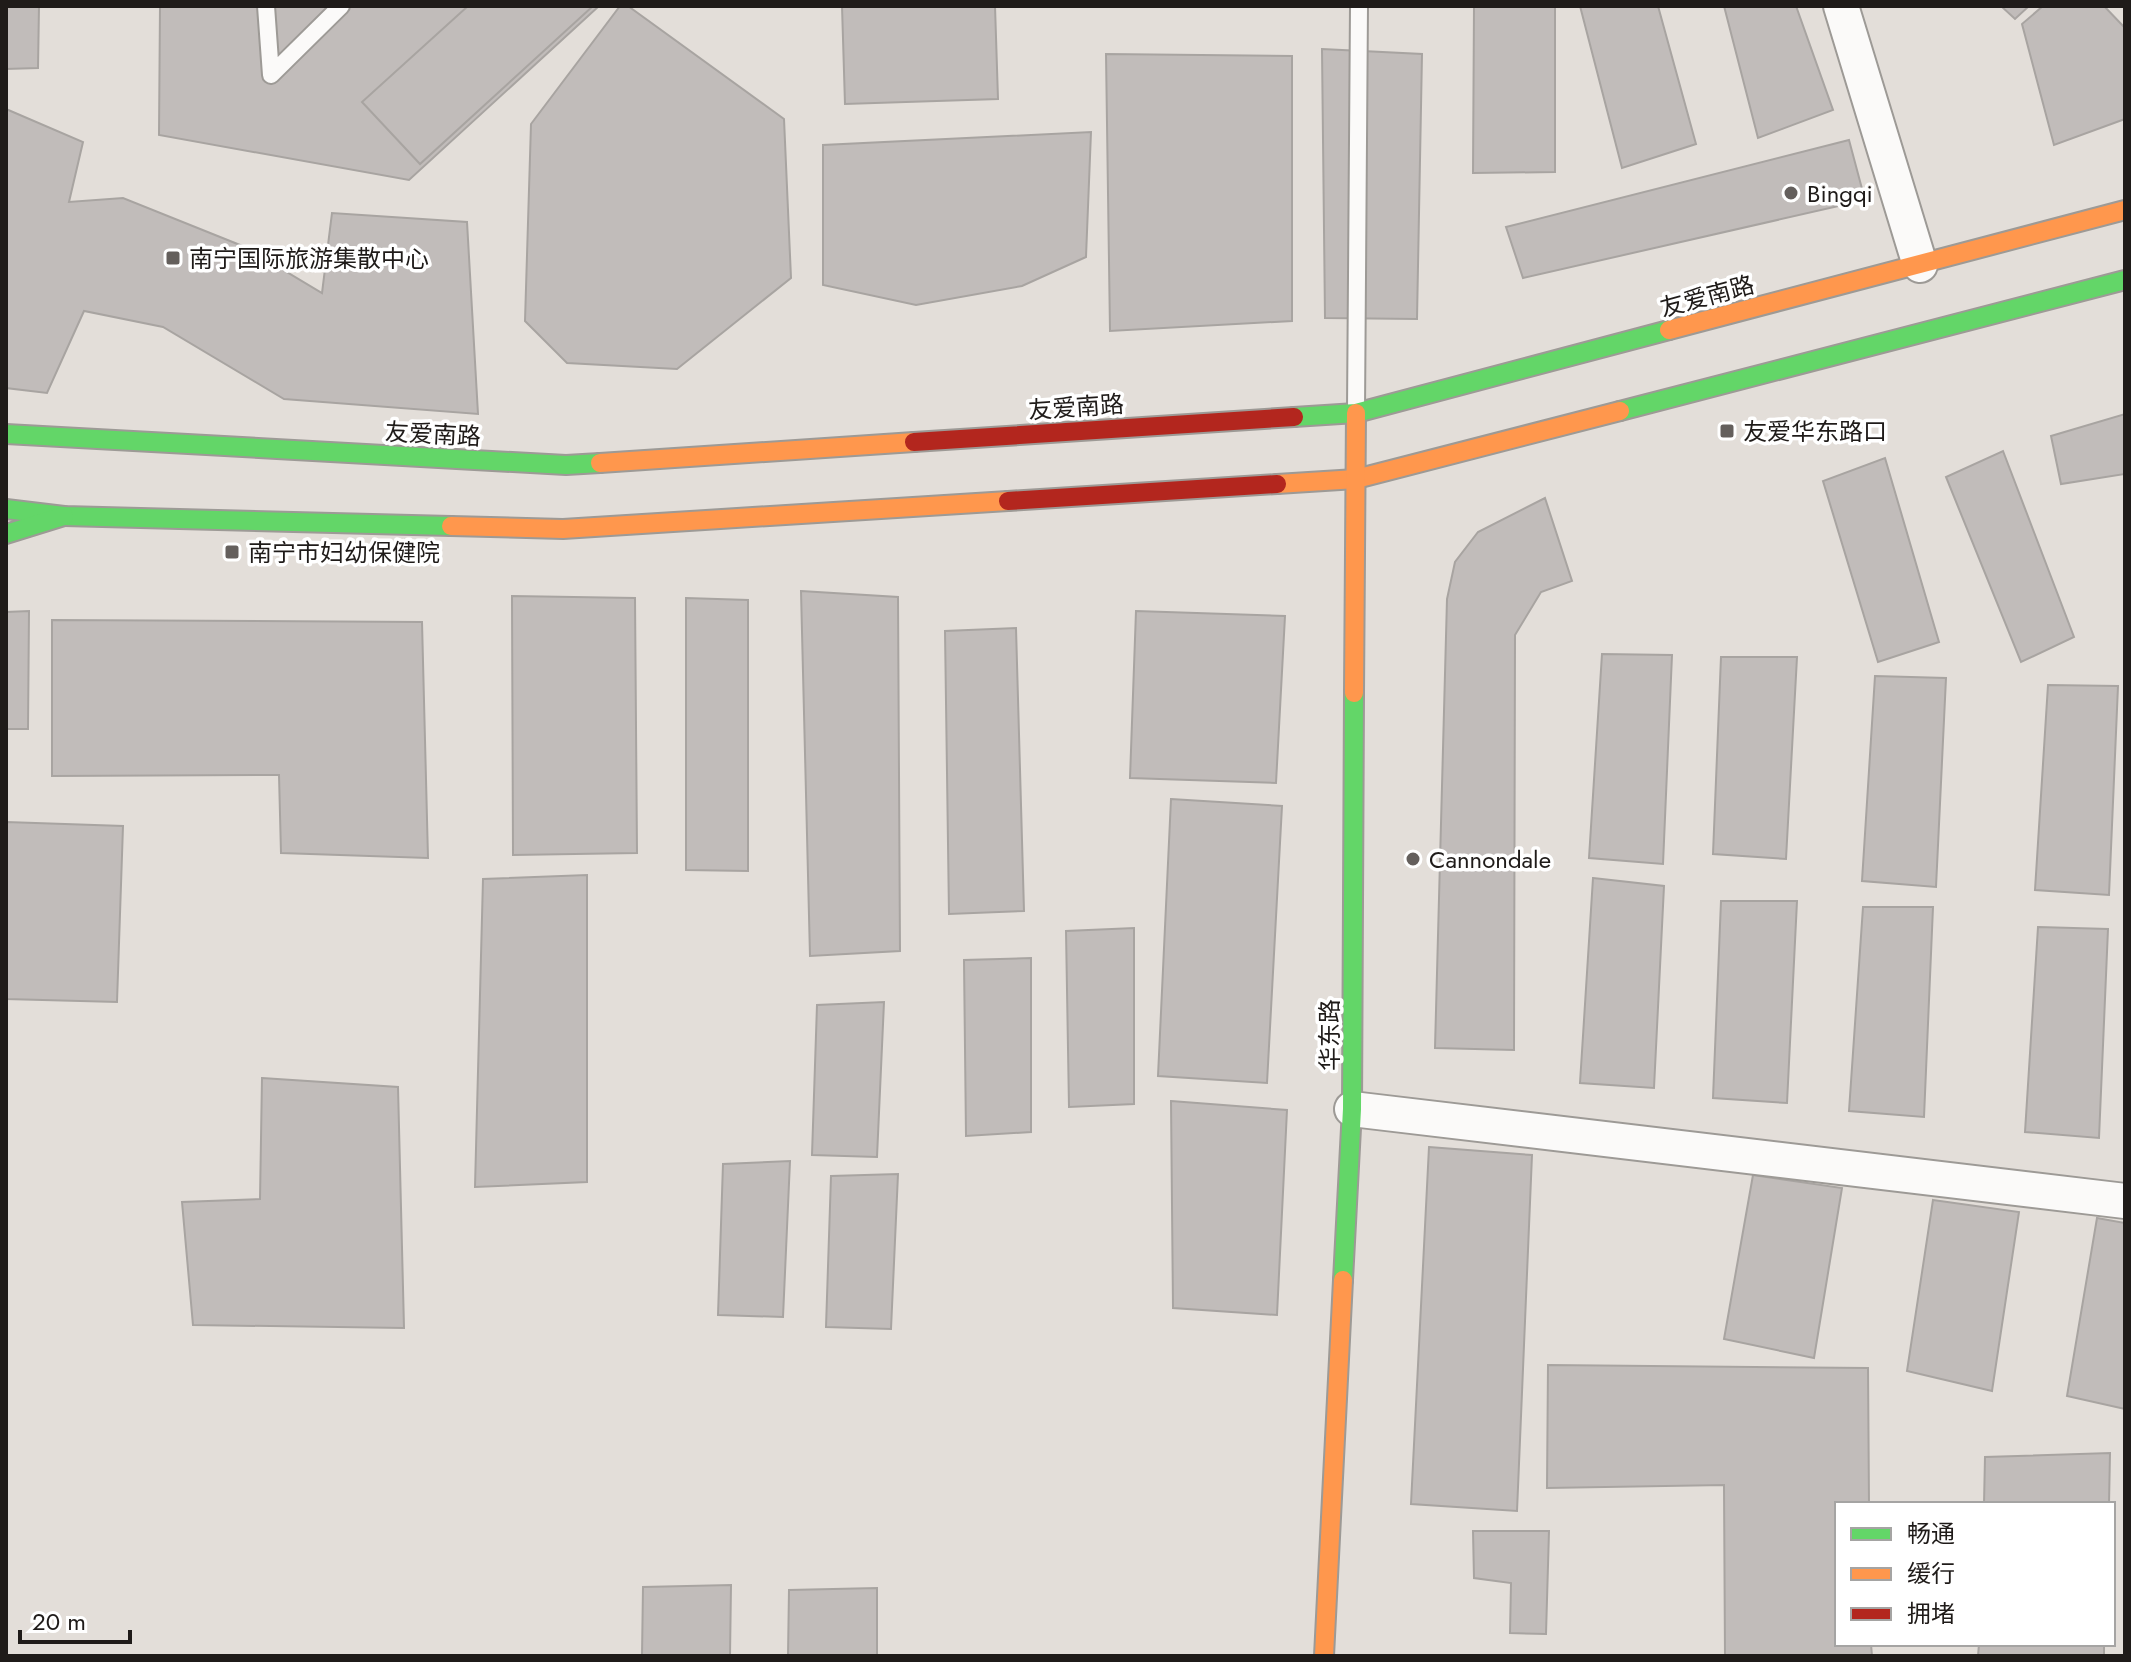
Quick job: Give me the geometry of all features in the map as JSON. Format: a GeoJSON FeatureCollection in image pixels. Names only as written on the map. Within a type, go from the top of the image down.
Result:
{"type":"FeatureCollection","features":[{"type":"Feature","properties":{"kind":"main road","name":"友爱南路"},"geometry":{"type":"LineString","coordinates":[[6,434],[566,465],[1356,413],[2125,210]]}},
{"type":"Feature","properties":{"kind":"main road"},"geometry":{"type":"LineString","coordinates":[[6,509],[64,516],[563,529],[1356,479],[2125,280]]}},
{"type":"Feature","properties":{"kind":"main road","name":"华东路"},"geometry":{"type":"LineString","coordinates":[[1324,1656],[1352,1109],[1356,413]]}},
{"type":"Feature","properties":{"kind":"main road"},"geometry":{"type":"LineString","coordinates":[[6,534],[64,516]]}},
{"type":"Feature","properties":{"kind":"street"},"geometry":{"type":"LineString","coordinates":[[1841,6],[1920,265]]}},
{"type":"Feature","properties":{"kind":"street"},"geometry":{"type":"LineString","coordinates":[[1352,1109],[2125,1201]]}},
{"type":"Feature","properties":{"kind":"lane"},"geometry":{"type":"LineString","coordinates":[[266,6],[271,75],[341,6]]}},
{"type":"Feature","properties":{"kind":"lane"},"geometry":{"type":"LineString","coordinates":[[1356,413],[1359,6]]}},
{"type":"Feature","properties":{"kind":"building"},"geometry":{"type":"Polygon","coordinates":[[[6,6],[39,6],[38,68],[6,69],[6,6]]]}},
{"type":"Feature","properties":{"kind":"building"},"geometry":{"type":"Polygon","coordinates":[[[160,6],[599,6],[409,180],[159,135],[160,6]]]}},
{"type":"Feature","properties":{"kind":"building"},"geometry":{"type":"Polygon","coordinates":[[[468,6],[593,6],[420,164],[362,102],[468,6]]]}},
{"type":"Feature","properties":{"kind":"building"},"geometry":{"type":"Polygon","coordinates":[[[620,6],[628,6],[784,119],[791,278],[677,369],[567,363],[525,321],[531,124],[620,6]]]}},
{"type":"Feature","properties":{"kind":"building"},"geometry":{"type":"Polygon","coordinates":[[[842,6],[995,6],[998,99],[845,104],[842,6]]]}},
{"type":"Feature","properties":{"kind":"building"},"geometry":{"type":"Polygon","coordinates":[[[1474,6],[1555,6],[1555,172],[1473,173],[1474,6]]]}},
{"type":"Feature","properties":{"kind":"building"},"geometry":{"type":"Polygon","coordinates":[[[1580,6],[1658,6],[1696,144],[1622,168],[1580,6]]]}},
{"type":"Feature","properties":{"kind":"building"},"geometry":{"type":"Polygon","coordinates":[[[1724,6],[1796,6],[1833,110],[1758,138],[1724,6]]]}},
{"type":"Feature","properties":{"kind":"building"},"geometry":{"type":"Polygon","coordinates":[[[2001,6],[2029,6],[2015,19],[2001,6]]]}},
{"type":"Feature","properties":{"kind":"building"},"geometry":{"type":"Polygon","coordinates":[[[2043,6],[2104,6],[2125,28],[2125,119],[2054,145],[2022,24],[2043,6]]]}},
{"type":"Feature","properties":{"kind":"building"},"geometry":{"type":"Polygon","coordinates":[[[1322,49],[1422,54],[1417,319],[1325,318],[1322,49]]]}},
{"type":"Feature","properties":{"kind":"building"},"geometry":{"type":"Polygon","coordinates":[[[1106,54],[1292,56],[1292,321],[1110,331],[1106,54]]]}},
{"type":"Feature","properties":{"kind":"building"},"geometry":{"type":"Polygon","coordinates":[[[6,109],[83,142],[69,202],[123,198],[245,247],[322,293],[332,213],[467,222],[478,414],[284,399],[163,327],[84,311],[47,393],[6,388],[6,109]]]}},
{"type":"Feature","properties":{"kind":"building"},"geometry":{"type":"Polygon","coordinates":[[[1091,132],[1086,257],[1022,286],[916,305],[823,285],[823,145],[1091,132]]]}},
{"type":"Feature","properties":{"kind":"building"},"geometry":{"type":"Polygon","coordinates":[[[1849,140],[1865,200],[1523,278],[1506,227],[1849,140]]]}},
{"type":"Feature","properties":{"kind":"building"},"geometry":{"type":"Polygon","coordinates":[[[2125,414],[2125,474],[2061,484],[2051,436],[2125,414]]]}},
{"type":"Feature","properties":{"kind":"building"},"geometry":{"type":"Polygon","coordinates":[[[2003,451],[2074,637],[2021,662],[1946,477],[2003,451]]]}},
{"type":"Feature","properties":{"kind":"building"},"geometry":{"type":"Polygon","coordinates":[[[1885,458],[1939,642],[1878,662],[1823,481],[1885,458]]]}},
{"type":"Feature","properties":{"kind":"building"},"geometry":{"type":"Polygon","coordinates":[[[1545,498],[1572,581],[1541,592],[1515,635],[1514,1050],[1435,1048],[1447,599],[1455,562],[1478,532],[1545,498]]]}},
{"type":"Feature","properties":{"kind":"building"},"geometry":{"type":"Polygon","coordinates":[[[801,591],[898,597],[900,951],[810,956],[801,591]]]}},
{"type":"Feature","properties":{"kind":"building"},"geometry":{"type":"Polygon","coordinates":[[[512,596],[635,598],[637,853],[513,855],[512,596]]]}},
{"type":"Feature","properties":{"kind":"building"},"geometry":{"type":"Polygon","coordinates":[[[686,598],[748,600],[748,871],[686,870],[686,598]]]}},
{"type":"Feature","properties":{"kind":"building"},"geometry":{"type":"Polygon","coordinates":[[[29,611],[28,729],[6,729],[6,612],[29,611]]]}},
{"type":"Feature","properties":{"kind":"building"},"geometry":{"type":"Polygon","coordinates":[[[1136,611],[1285,616],[1276,783],[1130,778],[1136,611]]]}},
{"type":"Feature","properties":{"kind":"building"},"geometry":{"type":"Polygon","coordinates":[[[52,620],[422,622],[428,858],[281,853],[279,775],[52,776],[52,620]]]}},
{"type":"Feature","properties":{"kind":"building"},"geometry":{"type":"Polygon","coordinates":[[[1016,628],[1024,911],[949,914],[945,631],[1016,628]]]}},
{"type":"Feature","properties":{"kind":"building"},"geometry":{"type":"Polygon","coordinates":[[[1602,654],[1672,655],[1663,864],[1589,858],[1602,654]]]}},
{"type":"Feature","properties":{"kind":"building"},"geometry":{"type":"Polygon","coordinates":[[[1721,657],[1797,657],[1786,859],[1713,854],[1721,657]]]}},
{"type":"Feature","properties":{"kind":"building"},"geometry":{"type":"Polygon","coordinates":[[[1875,676],[1946,678],[1936,887],[1862,881],[1875,676]]]}},
{"type":"Feature","properties":{"kind":"building"},"geometry":{"type":"Polygon","coordinates":[[[2048,685],[2118,686],[2109,895],[2035,890],[2048,685]]]}},
{"type":"Feature","properties":{"kind":"building"},"geometry":{"type":"Polygon","coordinates":[[[1171,799],[1282,806],[1267,1083],[1158,1076],[1171,799]]]}},
{"type":"Feature","properties":{"kind":"building"},"geometry":{"type":"Polygon","coordinates":[[[6,822],[123,826],[117,1002],[6,999],[6,822]]]}},
{"type":"Feature","properties":{"kind":"building"},"geometry":{"type":"Polygon","coordinates":[[[587,875],[587,1182],[475,1187],[483,879],[587,875]]]}},
{"type":"Feature","properties":{"kind":"building"},"geometry":{"type":"Polygon","coordinates":[[[1593,878],[1664,886],[1654,1088],[1580,1083],[1593,878]]]}},
{"type":"Feature","properties":{"kind":"building"},"geometry":{"type":"Polygon","coordinates":[[[1721,901],[1797,901],[1787,1103],[1713,1098],[1721,901]]]}},
{"type":"Feature","properties":{"kind":"building"},"geometry":{"type":"Polygon","coordinates":[[[1863,907],[1933,907],[1924,1117],[1849,1111],[1863,907]]]}},
{"type":"Feature","properties":{"kind":"building"},"geometry":{"type":"Polygon","coordinates":[[[2038,927],[2108,929],[2099,1138],[2025,1132],[2038,927]]]}},
{"type":"Feature","properties":{"kind":"building"},"geometry":{"type":"Polygon","coordinates":[[[1134,928],[1134,1104],[1069,1107],[1066,931],[1134,928]]]}},
{"type":"Feature","properties":{"kind":"building"},"geometry":{"type":"Polygon","coordinates":[[[1031,958],[1031,1132],[966,1136],[964,960],[1031,958]]]}},
{"type":"Feature","properties":{"kind":"building"},"geometry":{"type":"Polygon","coordinates":[[[884,1002],[877,1157],[812,1155],[817,1005],[884,1002]]]}},
{"type":"Feature","properties":{"kind":"building"},"geometry":{"type":"Polygon","coordinates":[[[262,1078],[398,1087],[404,1328],[193,1325],[182,1202],[260,1199],[262,1078]]]}},
{"type":"Feature","properties":{"kind":"building"},"geometry":{"type":"Polygon","coordinates":[[[1171,1101],[1287,1110],[1277,1315],[1173,1308],[1171,1101]]]}},
{"type":"Feature","properties":{"kind":"building"},"geometry":{"type":"Polygon","coordinates":[[[1429,1147],[1532,1155],[1517,1511],[1411,1504],[1429,1147]]]}},
{"type":"Feature","properties":{"kind":"building"},"geometry":{"type":"Polygon","coordinates":[[[790,1161],[783,1317],[718,1315],[723,1164],[790,1161]]]}},
{"type":"Feature","properties":{"kind":"building"},"geometry":{"type":"Polygon","coordinates":[[[898,1174],[891,1329],[826,1327],[831,1176],[898,1174]]]}},
{"type":"Feature","properties":{"kind":"building"},"geometry":{"type":"Polygon","coordinates":[[[1753,1175],[1842,1188],[1814,1358],[1724,1339],[1753,1175]]]}},
{"type":"Feature","properties":{"kind":"building"},"geometry":{"type":"Polygon","coordinates":[[[1933,1200],[2019,1212],[1992,1391],[1907,1371],[1933,1200]]]}},
{"type":"Feature","properties":{"kind":"building"},"geometry":{"type":"Polygon","coordinates":[[[2097,1218],[2125,1223],[2125,1409],[2067,1396],[2097,1218]]]}},
{"type":"Feature","properties":{"kind":"building"},"geometry":{"type":"Polygon","coordinates":[[[1548,1365],[1868,1368],[1869,1502],[1835,1502],[1835,1646],[1871,1646],[1872,1656],[1725,1656],[1724,1485],[1547,1488],[1548,1365]]]}},
{"type":"Feature","properties":{"kind":"building"},"geometry":{"type":"Polygon","coordinates":[[[2110,1453],[2109,1502],[1984,1502],[1985,1457],[2110,1453]]]}},
{"type":"Feature","properties":{"kind":"building"},"geometry":{"type":"Polygon","coordinates":[[[1473,1531],[1549,1531],[1546,1634],[1510,1633],[1511,1583],[1474,1578],[1473,1531]]]}},
{"type":"Feature","properties":{"kind":"building"},"geometry":{"type":"Polygon","coordinates":[[[731,1585],[730,1656],[642,1656],[643,1587],[731,1585]]]}},
{"type":"Feature","properties":{"kind":"building"},"geometry":{"type":"Polygon","coordinates":[[[877,1588],[877,1656],[788,1656],[789,1590],[877,1588]]]}},
{"type":"Feature","properties":{"kind":"building"},"geometry":{"type":"Polygon","coordinates":[[[1979,1646],[2104,1646],[2104,1656],[1978,1656],[1979,1646]]]}},
{"type":"Feature","properties":{"kind":"traffic: fast"},"geometry":{"type":"LineString","coordinates":[[1620,411],[2125,280]]}},
{"type":"Feature","properties":{"kind":"traffic: fast"},"geometry":{"type":"LineString","coordinates":[[1294,417],[1356,413],[1669,330]]}},
{"type":"Feature","properties":{"kind":"traffic: fast"},"geometry":{"type":"LineString","coordinates":[[6,434],[566,465],[600,463]]}},
{"type":"Feature","properties":{"kind":"traffic: fast"},"geometry":{"type":"LineString","coordinates":[[6,509],[64,516],[451,526]]}},
{"type":"Feature","properties":{"kind":"traffic: fast"},"geometry":{"type":"LineString","coordinates":[[6,534],[64,516]]}},
{"type":"Feature","properties":{"kind":"traffic: fast"},"geometry":{"type":"LineString","coordinates":[[1343,1280],[1352,1109],[1354,693]]}},
{"type":"Feature","properties":{"kind":"traffic: slow"},"geometry":{"type":"LineString","coordinates":[[1669,330],[2125,210]]}},
{"type":"Feature","properties":{"kind":"traffic: slow"},"geometry":{"type":"LineString","coordinates":[[1277,484],[1356,479],[1620,411]]}},
{"type":"Feature","properties":{"kind":"traffic: slow"},"geometry":{"type":"LineString","coordinates":[[1354,693],[1356,413]]}},
{"type":"Feature","properties":{"kind":"traffic: slow"},"geometry":{"type":"LineString","coordinates":[[600,463],[914,442]]}},
{"type":"Feature","properties":{"kind":"traffic: slow"},"geometry":{"type":"LineString","coordinates":[[451,526],[563,529],[1008,501]]}},
{"type":"Feature","properties":{"kind":"traffic: slow"},"geometry":{"type":"LineString","coordinates":[[1324,1656],[1343,1280]]}},
{"type":"Feature","properties":{"kind":"traffic: jam"},"geometry":{"type":"LineString","coordinates":[[914,442],[1294,417]]}},
{"type":"Feature","properties":{"kind":"traffic: jam"},"geometry":{"type":"LineString","coordinates":[[1008,501],[1277,484]]}},
{"type":"Feature","properties":{"kind":"place","name":"Bingqi"},"geometry":{"type":"Point","coordinates":[1791,193]}},
{"type":"Feature","properties":{"kind":"place","name":"南宁国际旅游集散中心"},"geometry":{"type":"Point","coordinates":[173,258]}},
{"type":"Feature","properties":{"kind":"place","name":"友爱华东路口"},"geometry":{"type":"Point","coordinates":[1727,431]}},
{"type":"Feature","properties":{"kind":"place","name":"南宁市妇幼保健院"},"geometry":{"type":"Point","coordinates":[232,552]}},
{"type":"Feature","properties":{"kind":"place","name":"Cannondale"},"geometry":{"type":"Point","coordinates":[1413,859]}}]}
